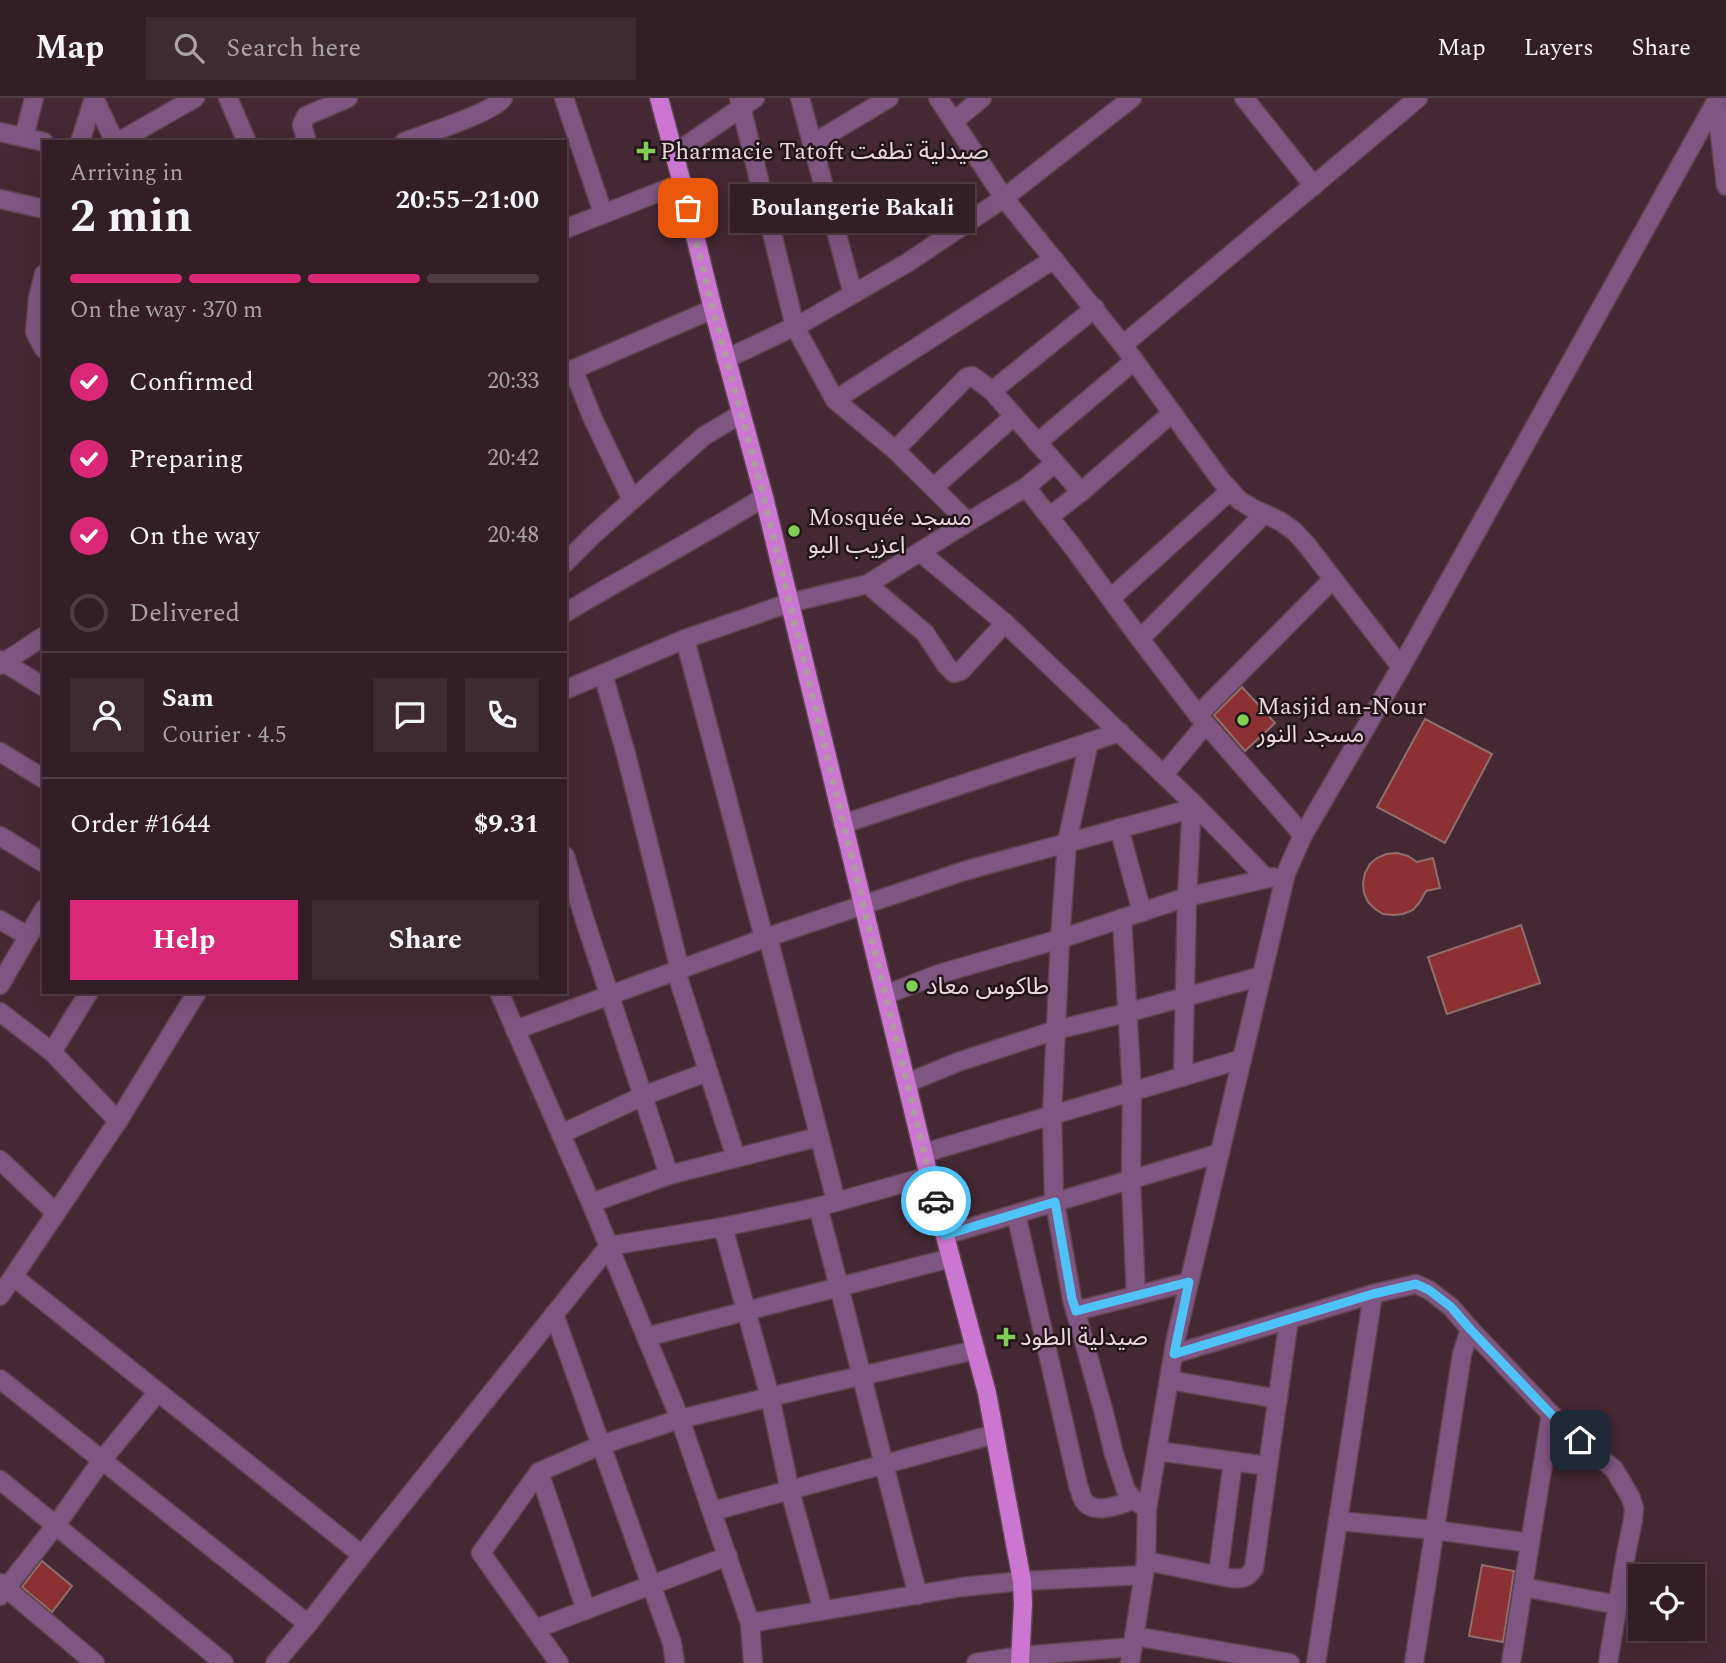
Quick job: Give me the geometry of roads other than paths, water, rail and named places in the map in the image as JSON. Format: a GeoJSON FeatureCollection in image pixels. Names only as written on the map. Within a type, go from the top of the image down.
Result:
{"type":"FeatureCollection","features":[{"type":"Feature","properties":{"kind":"main road"},"geometry":{"type":"LineString","coordinates":[[659,98],[764,498],[929,1176],[987,1393],[1022,1581],[1021,1660]]}},
{"type":"Feature","properties":{"kind":"street"},"geometry":{"type":"LineString","coordinates":[[24,137],[34,98]]}},
{"type":"Feature","properties":{"kind":"street"},"geometry":{"type":"LineString","coordinates":[[81,140],[94,98]]}},
{"type":"Feature","properties":{"kind":"street"},"geometry":{"type":"LineString","coordinates":[[94,98],[116,140]]}},
{"type":"Feature","properties":{"kind":"street"},"geometry":{"type":"LineString","coordinates":[[121,140],[195,98]]}},
{"type":"Feature","properties":{"kind":"street"},"geometry":{"type":"LineString","coordinates":[[228,98],[246,140]]}},
{"type":"Feature","properties":{"kind":"street"},"geometry":{"type":"LineString","coordinates":[[306,140],[302,125],[306,116],[348,98]]}},
{"type":"Feature","properties":{"kind":"street"},"geometry":{"type":"LineString","coordinates":[[426,138],[481,112],[503,98]]}},
{"type":"Feature","properties":{"kind":"street"},"geometry":{"type":"LineString","coordinates":[[564,98],[603,213]]}},
{"type":"Feature","properties":{"kind":"street"},"geometry":{"type":"LineString","coordinates":[[800,98],[853,294]]}},
{"type":"Feature","properties":{"kind":"street"},"geometry":{"type":"LineString","coordinates":[[812,144],[888,98]]}},
{"type":"Feature","properties":{"kind":"street"},"geometry":{"type":"LineString","coordinates":[[938,98],[1004,198],[1123,345],[1230,491],[1239,500],[1294,531],[1401,667]]}},
{"type":"Feature","properties":{"kind":"street"},"geometry":{"type":"LineString","coordinates":[[954,121],[982,98]]}},
{"type":"Feature","properties":{"kind":"street"},"geometry":{"type":"LineString","coordinates":[[726,359],[795,327],[907,263],[1004,198],[1132,98]]}},
{"type":"Feature","properties":{"kind":"street"},"geometry":{"type":"LineString","coordinates":[[1244,98],[1314,186]]}},
{"type":"Feature","properties":{"kind":"street"},"geometry":{"type":"LineString","coordinates":[[1123,345],[1418,98]]}},
{"type":"Feature","properties":{"kind":"street"},"geometry":{"type":"LineString","coordinates":[[1717,100],[1726,186]]}},
{"type":"Feature","properties":{"kind":"street"},"geometry":{"type":"LineString","coordinates":[[1132,1648],[1145,1568],[1141,1504],[1157,1451],[1189,1282],[1286,873],[1303,835],[1401,667],[1717,100]]}},
{"type":"Feature","properties":{"kind":"street"},"geometry":{"type":"LineString","coordinates":[[674,154],[745,101],[795,327],[835,400],[895,450],[968,522]]}},
{"type":"Feature","properties":{"kind":"street"},"geometry":{"type":"LineString","coordinates":[[0,132],[42,142]]}},
{"type":"Feature","properties":{"kind":"street"},"geometry":{"type":"LineString","coordinates":[[567,228],[682,183]]}},
{"type":"Feature","properties":{"kind":"street"},"geometry":{"type":"LineString","coordinates":[[0,199],[42,209]]}},
{"type":"Feature","properties":{"kind":"street"},"geometry":{"type":"LineString","coordinates":[[835,400],[1054,259]]}},
{"type":"Feature","properties":{"kind":"street"},"geometry":{"type":"LineString","coordinates":[[39,333],[38,298],[42,282]]}},
{"type":"Feature","properties":{"kind":"street"},"geometry":{"type":"LineString","coordinates":[[632,500],[568,369],[713,309]]}},
{"type":"Feature","properties":{"kind":"street"},"geometry":{"type":"LineString","coordinates":[[992,391],[1095,309]]}},
{"type":"Feature","properties":{"kind":"street"},"geometry":{"type":"LineString","coordinates":[[1037,443],[1135,361]]}},
{"type":"Feature","properties":{"kind":"street"},"geometry":{"type":"LineString","coordinates":[[895,450],[967,377],[972,376],[992,391],[1081,492]]}},
{"type":"Feature","properties":{"kind":"street"},"geometry":{"type":"LineString","coordinates":[[1049,517],[1172,413]]}},
{"type":"Feature","properties":{"kind":"street"},"geometry":{"type":"LineString","coordinates":[[567,561],[704,436],[741,414]]}},
{"type":"Feature","properties":{"kind":"street"},"geometry":{"type":"LineString","coordinates":[[934,487],[1014,416]]}},
{"type":"Feature","properties":{"kind":"street"},"geometry":{"type":"LineString","coordinates":[[567,689],[685,639],[789,603],[868,584],[1026,487],[1055,463]]}},
{"type":"Feature","properties":{"kind":"street"},"geometry":{"type":"LineString","coordinates":[[1026,487],[1202,719],[1303,835]]}},
{"type":"Feature","properties":{"kind":"street"},"geometry":{"type":"LineString","coordinates":[[1111,598],[1230,491]]}},
{"type":"Feature","properties":{"kind":"street"},"geometry":{"type":"LineString","coordinates":[[567,612],[764,498]]}},
{"type":"Feature","properties":{"kind":"street"},"geometry":{"type":"LineString","coordinates":[[1140,639],[1264,514]]}},
{"type":"Feature","properties":{"kind":"street"},"geometry":{"type":"LineString","coordinates":[[920,552],[1005,623],[1164,774],[1192,806],[1266,878]]}},
{"type":"Feature","properties":{"kind":"street"},"geometry":{"type":"LineString","coordinates":[[1164,774],[1202,719],[1333,579]]}},
{"type":"Feature","properties":{"kind":"street"},"geometry":{"type":"LineString","coordinates":[[873,589],[925,633],[954,673],[961,671],[1005,623]]}},
{"type":"Feature","properties":{"kind":"street"},"geometry":{"type":"LineString","coordinates":[[42,637],[1,662],[42,686]]}},
{"type":"Feature","properties":{"kind":"street"},"geometry":{"type":"LineString","coordinates":[[685,639],[835,1201]]}},
{"type":"Feature","properties":{"kind":"street"},"geometry":{"type":"LineString","coordinates":[[603,674],[629,766],[678,971],[707,1072],[736,1158]]}},
{"type":"Feature","properties":{"kind":"street"},"geometry":{"type":"LineString","coordinates":[[843,824],[1120,732]]}},
{"type":"Feature","properties":{"kind":"street"},"geometry":{"type":"LineString","coordinates":[[1089,742],[1067,842],[1059,939],[1052,1115],[1055,1202],[1072,1299],[1114,1454],[1126,1490],[1141,1504]]}},
{"type":"Feature","properties":{"kind":"street"},"geometry":{"type":"LineString","coordinates":[[0,752],[42,778]]}},
{"type":"Feature","properties":{"kind":"street"},"geometry":{"type":"LineString","coordinates":[[515,1030],[863,904],[964,871],[1192,806]]}},
{"type":"Feature","properties":{"kind":"street"},"geometry":{"type":"LineString","coordinates":[[1183,1077],[1192,806]]}},
{"type":"Feature","properties":{"kind":"street"},"geometry":{"type":"LineString","coordinates":[[1119,828],[1142,912]]}},
{"type":"Feature","properties":{"kind":"street"},"geometry":{"type":"LineString","coordinates":[[0,836],[42,862]]}},
{"type":"Feature","properties":{"kind":"street"},"geometry":{"type":"LineString","coordinates":[[567,862],[669,1175]]}},
{"type":"Feature","properties":{"kind":"street"},"geometry":{"type":"LineString","coordinates":[[885,995],[939,974],[1059,939],[1187,897],[1286,873]]}},
{"type":"Feature","properties":{"kind":"street"},"geometry":{"type":"LineString","coordinates":[[0,985],[42,912]]}},
{"type":"Feature","properties":{"kind":"street"},"geometry":{"type":"LineString","coordinates":[[1122,918],[1132,1091],[1131,1180],[1136,1296]]}},
{"type":"Feature","properties":{"kind":"street"},"geometry":{"type":"LineString","coordinates":[[0,920],[28,936]]}},
{"type":"Feature","properties":{"kind":"street"},"geometry":{"type":"LineString","coordinates":[[907,1083],[958,1062],[1056,1030],[1262,976]]}},
{"type":"Feature","properties":{"kind":"street"},"geometry":{"type":"LineString","coordinates":[[52,1052],[88,994]]}},
{"type":"Feature","properties":{"kind":"street"},"geometry":{"type":"LineString","coordinates":[[0,1296],[118,1121],[196,994]]}},
{"type":"Feature","properties":{"kind":"street"},"geometry":{"type":"LineString","coordinates":[[500,994],[591,1203],[680,1419],[750,1623],[752,1663]]}},
{"type":"Feature","properties":{"kind":"street"},"geometry":{"type":"LineString","coordinates":[[0,1012],[52,1052],[118,1121]]}},
{"type":"Feature","properties":{"kind":"street"},"geometry":{"type":"LineString","coordinates":[[924,1153],[1242,1059]]}},
{"type":"Feature","properties":{"kind":"street"},"geometry":{"type":"LineString","coordinates":[[561,1134],[643,1096],[707,1072]]}},
{"type":"Feature","properties":{"kind":"street"},"geometry":{"type":"LineString","coordinates":[[591,1203],[669,1175],[818,1137]]}},
{"type":"Feature","properties":{"kind":"street"},"geometry":{"type":"LineString","coordinates":[[945,1235],[1220,1153]]}},
{"type":"Feature","properties":{"kind":"street"},"geometry":{"type":"LineString","coordinates":[[0,1160],[56,1213]]}},
{"type":"Feature","properties":{"kind":"street"},"geometry":{"type":"LineString","coordinates":[[275,1663],[309,1624],[609,1246],[723,1227],[818,1207],[929,1176]]}},
{"type":"Feature","properties":{"kind":"street"},"geometry":{"type":"LineString","coordinates":[[818,1207],[918,1595]]}},
{"type":"Feature","properties":{"kind":"street"},"geometry":{"type":"LineString","coordinates":[[1016,1214],[1083,1499],[1096,1508],[1141,1504]]}},
{"type":"Feature","properties":{"kind":"street"},"geometry":{"type":"LineString","coordinates":[[723,1227],[770,1397],[790,1491],[824,1610]]}},
{"type":"Feature","properties":{"kind":"street"},"geometry":{"type":"LineString","coordinates":[[646,1337],[951,1258]]}},
{"type":"Feature","properties":{"kind":"street"},"geometry":{"type":"LineString","coordinates":[[14,1277],[362,1555]]}},
{"type":"Feature","properties":{"kind":"street"},"geometry":{"type":"LineString","coordinates":[[1076,1311],[1189,1282]]}},
{"type":"Feature","properties":{"kind":"street"},"geometry":{"type":"LineString","coordinates":[[1174,1354],[1373,1294],[1416,1284],[1429,1290],[1451,1307],[1551,1414],[1614,1469],[1631,1497],[1633,1520],[1608,1663]]}},
{"type":"Feature","properties":{"kind":"street"},"geometry":{"type":"LineString","coordinates":[[1316,1663],[1373,1294]]}},
{"type":"Feature","properties":{"kind":"street"},"geometry":{"type":"LineString","coordinates":[[554,1314],[672,1643],[675,1663]]}},
{"type":"Feature","properties":{"kind":"street"},"geometry":{"type":"LineString","coordinates":[[750,1623],[962,1587],[1145,1568],[1242,1579],[1254,1568],[1289,1319]]}},
{"type":"Feature","properties":{"kind":"street"},"geometry":{"type":"LineString","coordinates":[[1414,1663],[1461,1354],[1470,1329]]}},
{"type":"Feature","properties":{"kind":"street"},"geometry":{"type":"LineString","coordinates":[[559,1663],[481,1553],[539,1472],[601,1445],[680,1419],[976,1350]]}},
{"type":"Feature","properties":{"kind":"street"},"geometry":{"type":"LineString","coordinates":[[0,1379],[309,1624]]}},
{"type":"Feature","properties":{"kind":"street"},"geometry":{"type":"LineString","coordinates":[[1169,1380],[1278,1399]]}},
{"type":"Feature","properties":{"kind":"street"},"geometry":{"type":"LineString","coordinates":[[95,1663],[2,1589],[57,1525],[102,1460],[158,1392]]}},
{"type":"Feature","properties":{"kind":"street"},"geometry":{"type":"LineString","coordinates":[[1511,1663],[1551,1414]]}},
{"type":"Feature","properties":{"kind":"street"},"geometry":{"type":"LineString","coordinates":[[713,1511],[995,1434]]}},
{"type":"Feature","properties":{"kind":"street"},"geometry":{"type":"LineString","coordinates":[[1157,1451],[1268,1466]]}},
{"type":"Feature","properties":{"kind":"street"},"geometry":{"type":"LineString","coordinates":[[1218,1575],[1233,1461]]}},
{"type":"Feature","properties":{"kind":"street"},"geometry":{"type":"LineString","coordinates":[[539,1472],[586,1610]]}},
{"type":"Feature","properties":{"kind":"street"},"geometry":{"type":"LineString","coordinates":[[0,1480],[224,1663]]}},
{"type":"Feature","properties":{"kind":"street"},"geometry":{"type":"LineString","coordinates":[[1338,1521],[1435,1530],[1530,1543]]}},
{"type":"Feature","properties":{"kind":"street"},"geometry":{"type":"LineString","coordinates":[[535,1629],[728,1556]]}},
{"type":"Feature","properties":{"kind":"street"},"geometry":{"type":"LineString","coordinates":[[1523,1587],[1618,1605]]}},
{"type":"Feature","properties":{"kind":"street"},"geometry":{"type":"LineString","coordinates":[[976,1663],[1132,1648],[1290,1663]]}},
{"type":"Feature","properties":{"kind":"place","name":"Pharmacie Tatoft صيدلية تطفت"},"geometry":{"type":"Point","coordinates":[646,151]}},
{"type":"Feature","properties":{"kind":"place","name":"Boulangerie Bakali"},"geometry":{"type":"Point","coordinates":[688,208]}},
{"type":"Feature","properties":{"kind":"place","name":"Mosquée مسجد اعزيب البو"},"geometry":{"type":"Point","coordinates":[794,531]}},
{"type":"Feature","properties":{"kind":"place","name":"Masjid an-Nour مسجد النور"},"geometry":{"type":"Point","coordinates":[1243,720]}},
{"type":"Feature","properties":{"kind":"place","name":"طاكوس معاد"},"geometry":{"type":"Point","coordinates":[912,986]}},
{"type":"Feature","properties":{"kind":"place","name":"صيدلية الطود"},"geometry":{"type":"Point","coordinates":[1006,1337]}}]}
